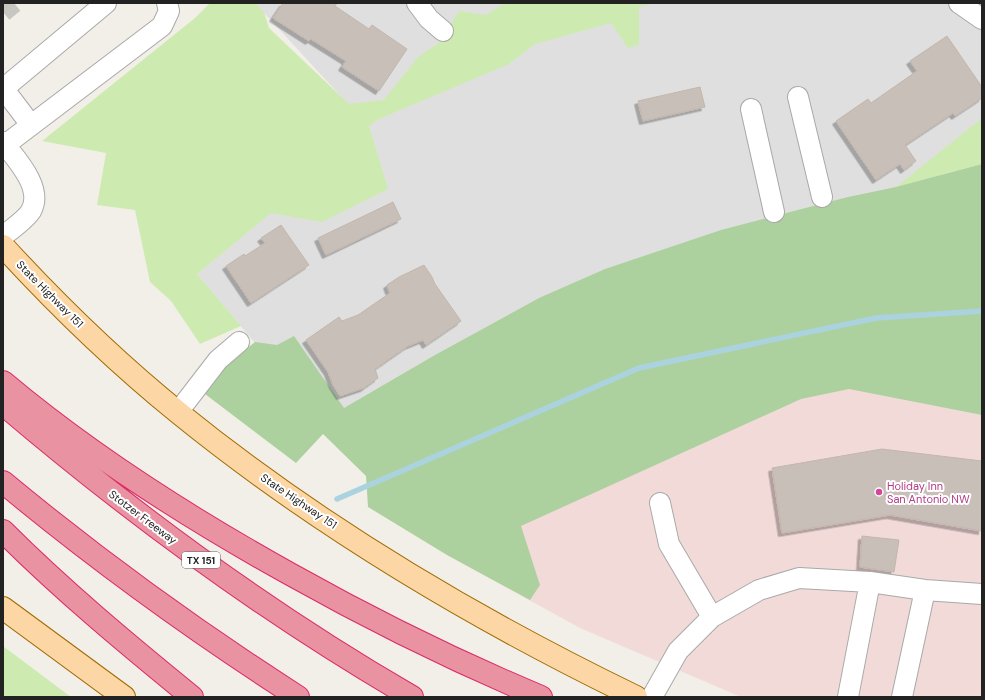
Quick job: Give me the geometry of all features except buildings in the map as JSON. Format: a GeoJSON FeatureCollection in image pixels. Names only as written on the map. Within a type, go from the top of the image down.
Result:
{"type":"FeatureCollection","features":[{"type":"Feature","properties":{"kind":"highway"},"geometry":{"type":"LineString","coordinates":[[3,382],[59,426],[113,465],[246,550],[359,612],[399,632],[467,665],[541,697]]}},
{"type":"Feature","properties":{"kind":"highway","name":"Stotzer Freeway"},"geometry":{"type":"LineString","coordinates":[[3,404],[102,486],[186,550],[317,639],[412,697]]}},
{"type":"Feature","properties":{"kind":"highway"},"geometry":{"type":"LineString","coordinates":[[3,482],[138,588],[231,654],[298,697]]}},
{"type":"Feature","properties":{"kind":"highway"},"geometry":{"type":"LineString","coordinates":[[3,531],[101,622],[192,697]]}},
{"type":"Feature","properties":{"kind":"main road","name":"State Highway 151"},"geometry":{"type":"LineString","coordinates":[[3,246],[104,348],[178,412],[229,452],[282,490],[419,579],[504,629],[636,697]]}},
{"type":"Feature","properties":{"kind":"main road"},"geometry":{"type":"LineString","coordinates":[[3,608],[124,697]]}},
{"type":"Feature","properties":{"kind":"lane"},"geometry":{"type":"LineString","coordinates":[[31,125],[3,88],[106,3]]}},
{"type":"Feature","properties":{"kind":"lane"},"geometry":{"type":"LineString","coordinates":[[3,236],[30,212],[34,203],[33,188],[26,171],[4,144],[162,26],[169,11],[167,3]]}},
{"type":"Feature","properties":{"kind":"lane"},"geometry":{"type":"LineString","coordinates":[[417,3],[429,19],[443,30]]}},
{"type":"Feature","properties":{"kind":"lane"},"geometry":{"type":"LineString","coordinates":[[959,3],[982,20]]}},
{"type":"Feature","properties":{"kind":"lane"},"geometry":{"type":"LineString","coordinates":[[798,97],[822,197]]}},
{"type":"Feature","properties":{"kind":"lane"},"geometry":{"type":"LineString","coordinates":[[751,109],[774,212]]}},
{"type":"Feature","properties":{"kind":"lane"},"geometry":{"type":"LineString","coordinates":[[178,412],[218,360],[239,342]]}},
{"type":"Feature","properties":{"kind":"lane"},"geometry":{"type":"LineString","coordinates":[[660,503],[669,544],[712,617]]}},
{"type":"Feature","properties":{"kind":"lane"},"geometry":{"type":"LineString","coordinates":[[652,697],[678,651],[712,617],[759,590],[799,578],[870,582],[925,590],[982,594]]}},
{"type":"Feature","properties":{"kind":"lane"},"geometry":{"type":"LineString","coordinates":[[848,697],[870,582]]}},
{"type":"Feature","properties":{"kind":"lane"},"geometry":{"type":"LineString","coordinates":[[902,697],[925,590]]}},
{"type":"Feature","properties":{"kind":"shaded area"},"geometry":{"type":"Polygon","coordinates":[[[255,3],[982,3],[982,148],[906,197],[327,429],[197,274],[347,103],[255,3]]]}},
{"type":"Feature","properties":{"kind":"shaded area"},"geometry":{"type":"Polygon","coordinates":[[[834,368],[982,412],[982,697],[741,697],[580,628],[447,555],[834,368]]]}},
{"type":"Feature","properties":{"kind":"green space"},"geometry":{"type":"Polygon","coordinates":[[[210,3],[255,3],[264,12],[269,28],[349,104],[384,100],[418,57],[440,42],[459,11],[486,15],[505,3],[655,3],[639,7],[639,45],[628,48],[611,23],[535,44],[509,64],[379,119],[369,126],[388,189],[322,222],[271,213],[197,274],[241,326],[200,344],[171,301],[150,282],[135,210],[97,205],[106,153],[42,141],[195,18],[210,3]]]}},
{"type":"Feature","properties":{"kind":"green space"},"geometry":{"type":"Polygon","coordinates":[[[982,118],[982,164],[896,187],[982,118]]]}},
{"type":"Feature","properties":{"kind":"green space"},"geometry":{"type":"Polygon","coordinates":[[[982,164],[982,415],[849,389],[801,399],[521,526],[540,585],[530,600],[447,555],[368,507],[366,476],[323,434],[296,463],[205,394],[217,372],[255,342],[277,345],[294,336],[344,408],[435,355],[539,298],[605,269],[721,230],[848,197],[896,187],[982,164]]]}},
{"type":"Feature","properties":{"kind":"green space"},"geometry":{"type":"Polygon","coordinates":[[[3,646],[71,697],[3,697],[3,646]]]}},
{"type":"Feature","properties":{"kind":"waterway"},"geometry":{"type":"LineString","coordinates":[[337,499],[639,368],[876,318],[982,311]]}},
{"type":"Feature","properties":{"kind":"tunnel"},"geometry":{"type":"LineString","coordinates":[[3,12],[14,3]]}},
{"type":"Feature","properties":{"kind":"place","name":"Holiday Inn San Antonio NW"},"geometry":{"type":"Point","coordinates":[879,492]}}]}
